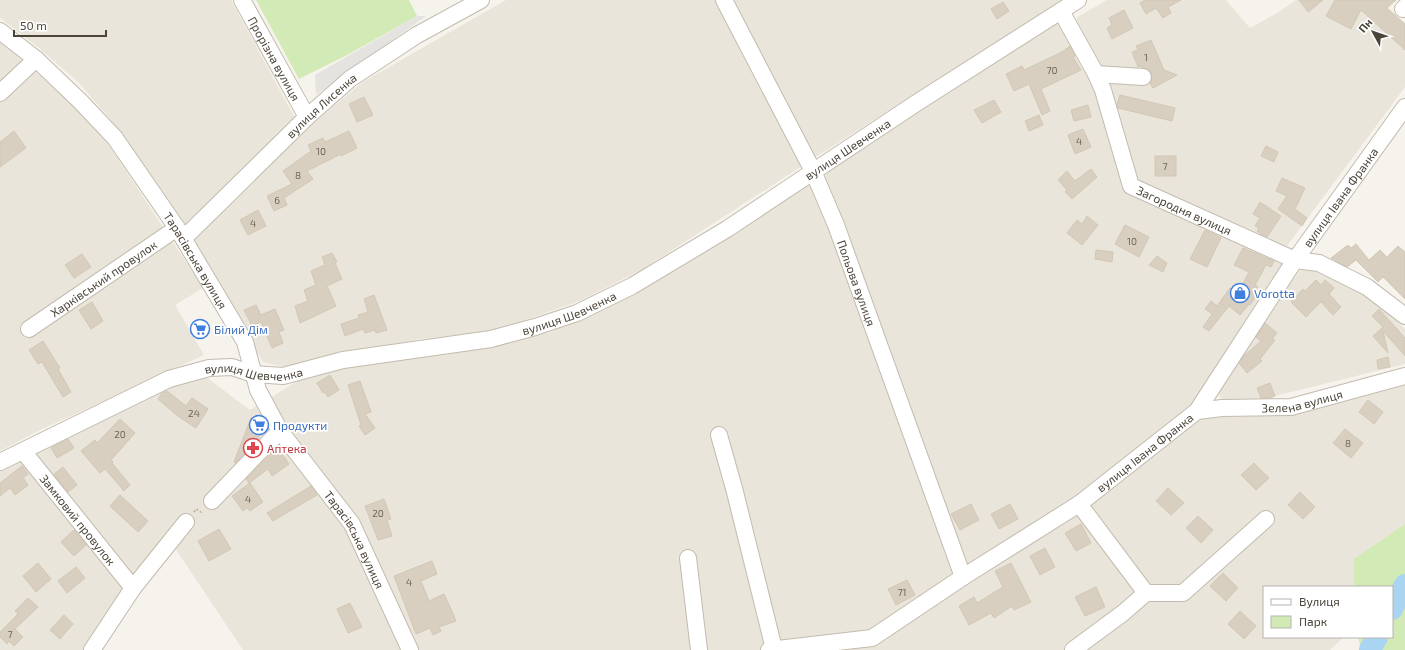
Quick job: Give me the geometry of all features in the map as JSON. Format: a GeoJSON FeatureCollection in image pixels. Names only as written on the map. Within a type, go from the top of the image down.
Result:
{"type":"FeatureCollection","features":[{"type":"Feature","properties":{"kind":"street","name":"Прорізна вулиця"},"geometry":{"type":"LineString","coordinates":[[242,0],[307,118]]}},
{"type":"Feature","properties":{"kind":"street","name":"Польова вулиця"},"geometry":{"type":"LineString","coordinates":[[724,0],[813,171],[836,225],[963,577]]}},
{"type":"Feature","properties":{"kind":"street","name":"вулиця Шевченка"},"geometry":{"type":"LineString","coordinates":[[0,462],[169,379],[209,368],[232,367],[253,374],[283,376],[343,360],[492,339],[577,313],[632,286],[727,229],[813,171],[1078,0]]}},
{"type":"Feature","properties":{"kind":"street","name":"вулиця Лисенка"},"geometry":{"type":"LineString","coordinates":[[181,233],[350,79],[417,35],[474,2]]}},
{"type":"Feature","properties":{"kind":"street","name":"Загородня вулиця"},"geometry":{"type":"LineString","coordinates":[[1061,11],[1096,74],[1103,90],[1132,186],[1295,260],[1319,263],[1326,266],[1367,287],[1405,316]]}},
{"type":"Feature","properties":{"kind":"street","name":"Тарасівська вулиця"},"geometry":{"type":"LineString","coordinates":[[0,31],[36,59],[80,101],[115,138],[181,233],[245,342],[258,390],[280,431],[352,524],[410,650]]}},
{"type":"Feature","properties":{"kind":"street"},"geometry":{"type":"LineString","coordinates":[[0,93],[36,59]]}},
{"type":"Feature","properties":{"kind":"street"},"geometry":{"type":"LineString","coordinates":[[1096,74],[1143,77]]}},
{"type":"Feature","properties":{"kind":"street","name":"вулиця Івана Франка"},"geometry":{"type":"LineString","coordinates":[[769,650],[874,644],[963,577],[1080,504],[1197,411],[1295,260],[1405,107]]}},
{"type":"Feature","properties":{"kind":"street","name":"Харківський провулок"},"geometry":{"type":"LineString","coordinates":[[29,329],[181,233]]}},
{"type":"Feature","properties":{"kind":"street","name":"Зелена вулиця"},"geometry":{"type":"LineString","coordinates":[[1197,411],[1222,408],[1291,407],[1405,376]]}},
{"type":"Feature","properties":{"kind":"street"},"geometry":{"type":"LineString","coordinates":[[207,506],[280,431]]}},
{"type":"Feature","properties":{"kind":"street"},"geometry":{"type":"LineString","coordinates":[[719,435],[735,492],[774,650]]}},
{"type":"Feature","properties":{"kind":"street","name":"Замковий провулок"},"geometry":{"type":"LineString","coordinates":[[23,451],[133,588]]}},
{"type":"Feature","properties":{"kind":"street"},"geometry":{"type":"LineString","coordinates":[[1080,504],[1146,593]]}},
{"type":"Feature","properties":{"kind":"street"},"geometry":{"type":"LineString","coordinates":[[1073,650],[1146,593],[1182,593],[1266,519]]}},
{"type":"Feature","properties":{"kind":"street"},"geometry":{"type":"LineString","coordinates":[[92,650],[133,588],[186,522]]}},
{"type":"Feature","properties":{"kind":"street"},"geometry":{"type":"LineString","coordinates":[[688,558],[699,650]]}},
{"type":"Feature","properties":{"kind":"path"},"geometry":{"type":"LineString","coordinates":[[196,508],[207,506]]}},
{"type":"Feature","properties":{"kind":"shaded area"},"geometry":{"type":"Polygon","coordinates":[[[0,0],[231,0],[295,118],[186,225],[116,126],[79,83],[39,48],[0,18],[0,0]]]}},
{"type":"Feature","properties":{"kind":"shaded area"},"geometry":{"type":"Polygon","coordinates":[[[506,0],[1062,0],[643,269],[580,301],[494,331],[420,339],[285,367],[263,362],[193,240],[308,127],[363,82],[506,0]]]}},
{"type":"Feature","properties":{"kind":"shaded area"},"geometry":{"type":"Polygon","coordinates":[[[1107,0],[1226,0],[1250,28],[1279,12],[1296,0],[1356,0],[1374,22],[1405,50],[1405,87],[1287,246],[1136,181],[1110,92],[1076,18],[1107,0]]]}},
{"type":"Feature","properties":{"kind":"shaded area"},"geometry":{"type":"Polygon","coordinates":[[[417,16],[426,16],[316,95],[315,75],[417,16]]]}},
{"type":"Feature","properties":{"kind":"shaded area"},"geometry":{"type":"Polygon","coordinates":[[[1060,20],[1099,93],[1127,190],[1286,262],[1190,407],[1199,418],[1291,415],[1405,385],[1405,567],[1389,586],[1263,586],[1263,638],[1343,638],[1330,650],[243,650],[167,536],[87,650],[0,650],[0,470],[18,459],[165,386],[206,377],[250,410],[303,378],[361,365],[451,354],[551,332],[636,291],[778,201],[823,178],[832,166],[1060,20]]]}},
{"type":"Feature","properties":{"kind":"shaded area"},"geometry":{"type":"Polygon","coordinates":[[[0,41],[79,110],[111,148],[203,288],[175,305],[204,355],[38,431],[0,451],[0,41]]]}},
{"type":"Feature","properties":{"kind":"shaded area"},"geometry":{"type":"Polygon","coordinates":[[[1304,266],[1370,297],[1405,329],[1405,364],[1275,396],[1263,401],[1222,400],[1213,385],[1304,266]]]}},
{"type":"Feature","properties":{"kind":"green space"},"geometry":{"type":"Polygon","coordinates":[[[256,0],[409,0],[417,16],[347,55],[299,79],[256,0]]]}},
{"type":"Feature","properties":{"kind":"green space"},"geometry":{"type":"Polygon","coordinates":[[[1405,524],[1405,650],[1361,650],[1358,638],[1393,638],[1393,586],[1354,586],[1354,559],[1405,524]]]}},
{"type":"Feature","properties":{"kind":"building"},"geometry":{"type":"Polygon","coordinates":[[[1145,0],[1181,0],[1168,7],[1171,13],[1163,18],[1156,8],[1146,14],[1140,3],[1145,0]]]}},
{"type":"Feature","properties":{"kind":"building"},"geometry":{"type":"Polygon","coordinates":[[[1299,0],[1323,0],[1308,12],[1299,0]]]}},
{"type":"Feature","properties":{"kind":"building"},"geometry":{"type":"Polygon","coordinates":[[[1335,0],[1396,0],[1387,8],[1405,24],[1405,50],[1361,10],[1351,29],[1326,16],[1335,0]]]}},
{"type":"Feature","properties":{"kind":"building"},"geometry":{"type":"Polygon","coordinates":[[[1003,2],[1009,11],[997,19],[991,9],[1003,2]]]}},
{"type":"Feature","properties":{"kind":"building"},"geometry":{"type":"Polygon","coordinates":[[[1124,10],[1133,28],[1112,39],[1107,28],[1112,25],[1109,18],[1124,10]]]}},
{"type":"Feature","properties":{"kind":"building"},"geometry":{"type":"Polygon","coordinates":[[[1151,40],[1164,70],[1177,75],[1153,88],[1150,83],[1152,78],[1151,72],[1141,66],[1138,67],[1132,52],[1138,50],[1136,46],[1151,40]]]}},
{"type":"Feature","properties":{"kind":"building"},"geometry":{"type":"Polygon","coordinates":[[[1070,46],[1075,56],[1073,57],[1081,70],[1041,89],[1050,111],[1042,115],[1029,84],[1014,91],[1006,74],[1022,66],[1024,70],[1062,52],[1070,46]]]}},
{"type":"Feature","properties":{"kind":"building"},"geometry":{"type":"Polygon","coordinates":[[[1120,95],[1175,108],[1172,121],[1118,108],[1117,105],[1120,95]]]}},
{"type":"Feature","properties":{"kind":"building"},"geometry":{"type":"Polygon","coordinates":[[[364,97],[373,115],[357,122],[349,104],[364,97]]]}},
{"type":"Feature","properties":{"kind":"building"},"geometry":{"type":"Polygon","coordinates":[[[994,100],[1001,112],[982,123],[974,110],[994,100]]]}},
{"type":"Feature","properties":{"kind":"building"},"geometry":{"type":"Polygon","coordinates":[[[1088,105],[1091,117],[1074,121],[1071,110],[1088,105]]]}},
{"type":"Feature","properties":{"kind":"building"},"geometry":{"type":"Polygon","coordinates":[[[1039,115],[1043,125],[1029,131],[1025,121],[1039,115]]]}},
{"type":"Feature","properties":{"kind":"building"},"geometry":{"type":"Polygon","coordinates":[[[1083,129],[1091,147],[1075,154],[1068,135],[1083,129]]]}},
{"type":"Feature","properties":{"kind":"building"},"geometry":{"type":"Polygon","coordinates":[[[14,131],[26,148],[0,167],[0,142],[14,131]]]}},
{"type":"Feature","properties":{"kind":"building"},"geometry":{"type":"Polygon","coordinates":[[[349,131],[357,148],[341,156],[341,154],[307,171],[313,179],[284,198],[287,205],[274,211],[267,196],[292,184],[283,171],[311,151],[308,145],[323,138],[325,142],[349,131]]]}},
{"type":"Feature","properties":{"kind":"building"},"geometry":{"type":"Polygon","coordinates":[[[1266,146],[1278,152],[1274,162],[1261,156],[1266,146]]]}},
{"type":"Feature","properties":{"kind":"building"},"geometry":{"type":"Polygon","coordinates":[[[1155,156],[1176,156],[1176,176],[1155,176],[1155,156]]]}},
{"type":"Feature","properties":{"kind":"building"},"geometry":{"type":"Polygon","coordinates":[[[1091,169],[1097,177],[1072,199],[1065,192],[1067,190],[1058,180],[1067,171],[1075,181],[1091,169]]]}},
{"type":"Feature","properties":{"kind":"building"},"geometry":{"type":"Polygon","coordinates":[[[1282,178],[1305,188],[1295,209],[1307,218],[1302,226],[1278,209],[1287,196],[1276,191],[1282,178]]]}},
{"type":"Feature","properties":{"kind":"building"},"geometry":{"type":"Polygon","coordinates":[[[1260,202],[1281,216],[1267,237],[1259,233],[1257,231],[1259,228],[1255,226],[1260,218],[1253,214],[1260,202]]]}},
{"type":"Feature","properties":{"kind":"building"},"geometry":{"type":"Polygon","coordinates":[[[258,210],[266,226],[248,235],[240,220],[258,210]]]}},
{"type":"Feature","properties":{"kind":"building"},"geometry":{"type":"Polygon","coordinates":[[[1087,216],[1098,225],[1082,245],[1067,233],[1077,220],[1082,224],[1087,216]]]}},
{"type":"Feature","properties":{"kind":"building"},"geometry":{"type":"Polygon","coordinates":[[[1125,225],[1149,237],[1139,257],[1115,244],[1125,225]]]}},
{"type":"Feature","properties":{"kind":"building"},"geometry":{"type":"Polygon","coordinates":[[[1205,230],[1221,238],[1207,267],[1190,259],[1205,230]]]}},
{"type":"Feature","properties":{"kind":"building"},"geometry":{"type":"Polygon","coordinates":[[[1356,244],[1369,260],[1380,250],[1387,257],[1398,246],[1405,252],[1405,299],[1383,277],[1378,282],[1356,260],[1347,267],[1331,258],[1348,245],[1351,248],[1356,244]]]}},
{"type":"Feature","properties":{"kind":"building"},"geometry":{"type":"Polygon","coordinates":[[[1243,248],[1274,261],[1271,267],[1266,265],[1255,285],[1258,287],[1253,293],[1256,296],[1250,305],[1249,304],[1240,315],[1229,306],[1209,331],[1203,327],[1212,314],[1205,309],[1211,301],[1217,306],[1230,288],[1238,293],[1249,272],[1234,265],[1243,248]]]}},
{"type":"Feature","properties":{"kind":"building"},"geometry":{"type":"Polygon","coordinates":[[[1096,250],[1113,252],[1112,262],[1095,259],[1096,250]]]}},
{"type":"Feature","properties":{"kind":"building"},"geometry":{"type":"Polygon","coordinates":[[[332,253],[337,262],[335,263],[342,279],[327,286],[336,306],[300,323],[295,306],[308,301],[304,290],[316,285],[311,271],[325,265],[322,257],[332,253]]]}},
{"type":"Feature","properties":{"kind":"building"},"geometry":{"type":"Polygon","coordinates":[[[82,254],[91,267],[74,278],[65,265],[82,254]]]}},
{"type":"Feature","properties":{"kind":"building"},"geometry":{"type":"Polygon","coordinates":[[[1157,256],[1167,263],[1163,272],[1149,265],[1157,256]]]}},
{"type":"Feature","properties":{"kind":"building"},"geometry":{"type":"Polygon","coordinates":[[[1316,280],[1321,285],[1325,280],[1334,288],[1329,294],[1341,307],[1333,315],[1321,302],[1306,317],[1291,302],[1303,289],[1305,291],[1316,280]]]}},
{"type":"Feature","properties":{"kind":"building"},"geometry":{"type":"Polygon","coordinates":[[[374,295],[387,330],[376,333],[375,330],[365,333],[363,329],[345,336],[341,324],[359,318],[358,315],[368,312],[364,299],[374,295]]]}},
{"type":"Feature","properties":{"kind":"building"},"geometry":{"type":"Polygon","coordinates":[[[92,302],[103,321],[91,329],[79,310],[92,302]]]}},
{"type":"Feature","properties":{"kind":"building"},"geometry":{"type":"Polygon","coordinates":[[[256,305],[261,315],[275,309],[284,330],[279,332],[283,343],[272,348],[261,322],[252,326],[244,310],[256,305]]]}},
{"type":"Feature","properties":{"kind":"building"},"geometry":{"type":"Polygon","coordinates":[[[1379,309],[1405,338],[1405,356],[1383,331],[1388,353],[1373,336],[1383,327],[1372,316],[1379,309]]]}},
{"type":"Feature","properties":{"kind":"building"},"geometry":{"type":"Polygon","coordinates":[[[1265,323],[1277,333],[1272,339],[1275,340],[1260,359],[1262,361],[1247,373],[1239,363],[1244,356],[1261,341],[1256,337],[1265,323]]]}},
{"type":"Feature","properties":{"kind":"building"},"geometry":{"type":"Polygon","coordinates":[[[43,341],[60,368],[58,369],[71,392],[63,397],[42,362],[38,364],[29,350],[43,341]]]}},
{"type":"Feature","properties":{"kind":"building"},"geometry":{"type":"Polygon","coordinates":[[[1388,357],[1390,367],[1378,369],[1377,360],[1388,357]]]}},
{"type":"Feature","properties":{"kind":"building"},"geometry":{"type":"Polygon","coordinates":[[[330,375],[339,390],[328,397],[325,392],[323,393],[317,383],[330,375]]]}},
{"type":"Feature","properties":{"kind":"building"},"geometry":{"type":"Polygon","coordinates":[[[360,381],[371,412],[365,414],[375,428],[365,435],[359,426],[361,425],[348,385],[360,381]]]}},
{"type":"Feature","properties":{"kind":"building"},"geometry":{"type":"Polygon","coordinates":[[[1270,383],[1275,396],[1270,398],[1261,398],[1257,388],[1270,383]]]}},
{"type":"Feature","properties":{"kind":"building"},"geometry":{"type":"Polygon","coordinates":[[[167,391],[186,406],[192,398],[208,409],[196,428],[179,417],[158,399],[162,393],[167,391]]]}},
{"type":"Feature","properties":{"kind":"building"},"geometry":{"type":"Polygon","coordinates":[[[1368,400],[1383,412],[1374,424],[1359,412],[1368,400]]]}},
{"type":"Feature","properties":{"kind":"building"},"geometry":{"type":"Polygon","coordinates":[[[251,418],[264,423],[258,439],[235,463],[234,462],[251,418]]]}},
{"type":"Feature","properties":{"kind":"building"},"geometry":{"type":"Polygon","coordinates":[[[120,419],[135,433],[111,460],[130,485],[124,491],[105,469],[100,473],[81,451],[95,440],[97,443],[120,419]]]}},
{"type":"Feature","properties":{"kind":"building"},"geometry":{"type":"Polygon","coordinates":[[[1345,429],[1363,443],[1351,458],[1333,443],[1345,429]]]}},
{"type":"Feature","properties":{"kind":"building"},"geometry":{"type":"Polygon","coordinates":[[[68,439],[74,448],[57,458],[51,448],[68,439]]]}},
{"type":"Feature","properties":{"kind":"building"},"geometry":{"type":"Polygon","coordinates":[[[278,448],[289,464],[272,476],[268,469],[249,483],[246,479],[278,448]]]}},
{"type":"Feature","properties":{"kind":"building"},"geometry":{"type":"Polygon","coordinates":[[[1254,463],[1269,478],[1256,490],[1241,475],[1254,463]]]}},
{"type":"Feature","properties":{"kind":"building"},"geometry":{"type":"Polygon","coordinates":[[[22,466],[28,474],[23,478],[28,485],[15,495],[10,488],[0,496],[0,483],[22,466]]]}},
{"type":"Feature","properties":{"kind":"building"},"geometry":{"type":"Polygon","coordinates":[[[63,467],[77,485],[68,492],[54,474],[63,467]]]}},
{"type":"Feature","properties":{"kind":"building"},"geometry":{"type":"Polygon","coordinates":[[[250,483],[263,502],[250,511],[247,508],[243,511],[232,496],[250,483]]]}},
{"type":"Feature","properties":{"kind":"building"},"geometry":{"type":"Polygon","coordinates":[[[311,486],[317,495],[273,521],[267,513],[311,486]]]}},
{"type":"Feature","properties":{"kind":"building"},"geometry":{"type":"Polygon","coordinates":[[[1168,488],[1184,503],[1171,515],[1156,501],[1168,488]]]}},
{"type":"Feature","properties":{"kind":"building"},"geometry":{"type":"Polygon","coordinates":[[[1300,492],[1315,507],[1303,519],[1288,505],[1300,492]]]}},
{"type":"Feature","properties":{"kind":"building"},"geometry":{"type":"Polygon","coordinates":[[[120,495],[148,521],[138,532],[110,506],[120,495]]]}},
{"type":"Feature","properties":{"kind":"building"},"geometry":{"type":"Polygon","coordinates":[[[384,499],[391,519],[387,520],[392,536],[378,540],[365,506],[384,499]]]}},
{"type":"Feature","properties":{"kind":"building"},"geometry":{"type":"Polygon","coordinates":[[[971,504],[979,520],[960,530],[951,514],[971,504]]]}},
{"type":"Feature","properties":{"kind":"building"},"geometry":{"type":"Polygon","coordinates":[[[1010,504],[1018,519],[999,529],[991,514],[1010,504]]]}},
{"type":"Feature","properties":{"kind":"building"},"geometry":{"type":"Polygon","coordinates":[[[1198,516],[1213,530],[1201,543],[1186,528],[1198,516]]]}},
{"type":"Feature","properties":{"kind":"building"},"geometry":{"type":"Polygon","coordinates":[[[1081,524],[1091,543],[1076,551],[1065,533],[1081,524]]]}},
{"type":"Feature","properties":{"kind":"building"},"geometry":{"type":"Polygon","coordinates":[[[219,529],[231,549],[209,561],[198,541],[219,529]]]}},
{"type":"Feature","properties":{"kind":"building"},"geometry":{"type":"Polygon","coordinates":[[[74,530],[86,545],[74,556],[61,542],[74,530]]]}},
{"type":"Feature","properties":{"kind":"building"},"geometry":{"type":"Polygon","coordinates":[[[1045,548],[1055,567],[1040,575],[1030,556],[1045,548]]]}},
{"type":"Feature","properties":{"kind":"building"},"geometry":{"type":"Polygon","coordinates":[[[432,561],[437,574],[421,581],[429,601],[444,594],[456,621],[439,627],[441,631],[433,635],[430,628],[416,634],[394,576],[432,561]]]}},
{"type":"Feature","properties":{"kind":"building"},"geometry":{"type":"Polygon","coordinates":[[[38,563],[51,579],[36,592],[23,576],[38,563]]]}},
{"type":"Feature","properties":{"kind":"building"},"geometry":{"type":"Polygon","coordinates":[[[1011,563],[1031,602],[1014,610],[1012,606],[994,618],[991,613],[969,625],[959,606],[974,597],[977,603],[1003,587],[995,571],[1011,563]]]}},
{"type":"Feature","properties":{"kind":"building"},"geometry":{"type":"Polygon","coordinates":[[[76,567],[85,578],[67,593],[58,581],[76,567]]]}},
{"type":"Feature","properties":{"kind":"building"},"geometry":{"type":"Polygon","coordinates":[[[1223,573],[1238,588],[1226,601],[1210,586],[1223,573]]]}},
{"type":"Feature","properties":{"kind":"building"},"geometry":{"type":"Polygon","coordinates":[[[907,580],[915,595],[896,605],[888,589],[907,580]]]}},
{"type":"Feature","properties":{"kind":"building"},"geometry":{"type":"Polygon","coordinates":[[[1096,587],[1105,607],[1085,616],[1075,597],[1096,587]]]}},
{"type":"Feature","properties":{"kind":"building"},"geometry":{"type":"Polygon","coordinates":[[[28,598],[38,607],[15,629],[23,637],[14,646],[9,641],[7,644],[0,637],[0,632],[18,614],[15,611],[28,598]]]}},
{"type":"Feature","properties":{"kind":"building"},"geometry":{"type":"Polygon","coordinates":[[[350,603],[362,627],[348,633],[337,609],[350,603]]]}},
{"type":"Feature","properties":{"kind":"building"},"geometry":{"type":"Polygon","coordinates":[[[1240,611],[1256,626],[1244,639],[1228,624],[1240,611]]]}},
{"type":"Feature","properties":{"kind":"building"},"geometry":{"type":"Polygon","coordinates":[[[64,615],[73,624],[60,639],[50,630],[64,615]]]}},
{"type":"Feature","properties":{"kind":"waterway"},"geometry":{"type":"LineString","coordinates":[[1393,607],[1405,585]]}},
{"type":"Feature","properties":{"kind":"waterway"},"geometry":{"type":"LineString","coordinates":[[1370,650],[1376,638]]}},
{"type":"Feature","properties":{"kind":"place","name":"Vorotta"},"geometry":{"type":"Point","coordinates":[1240,293]}},
{"type":"Feature","properties":{"kind":"place","name":"Білий Дім"},"geometry":{"type":"Point","coordinates":[200,329]}},
{"type":"Feature","properties":{"kind":"place","name":"Продукти"},"geometry":{"type":"Point","coordinates":[259,425]}},
{"type":"Feature","properties":{"kind":"place","name":"Аптека"},"geometry":{"type":"Point","coordinates":[253,448]}}]}
